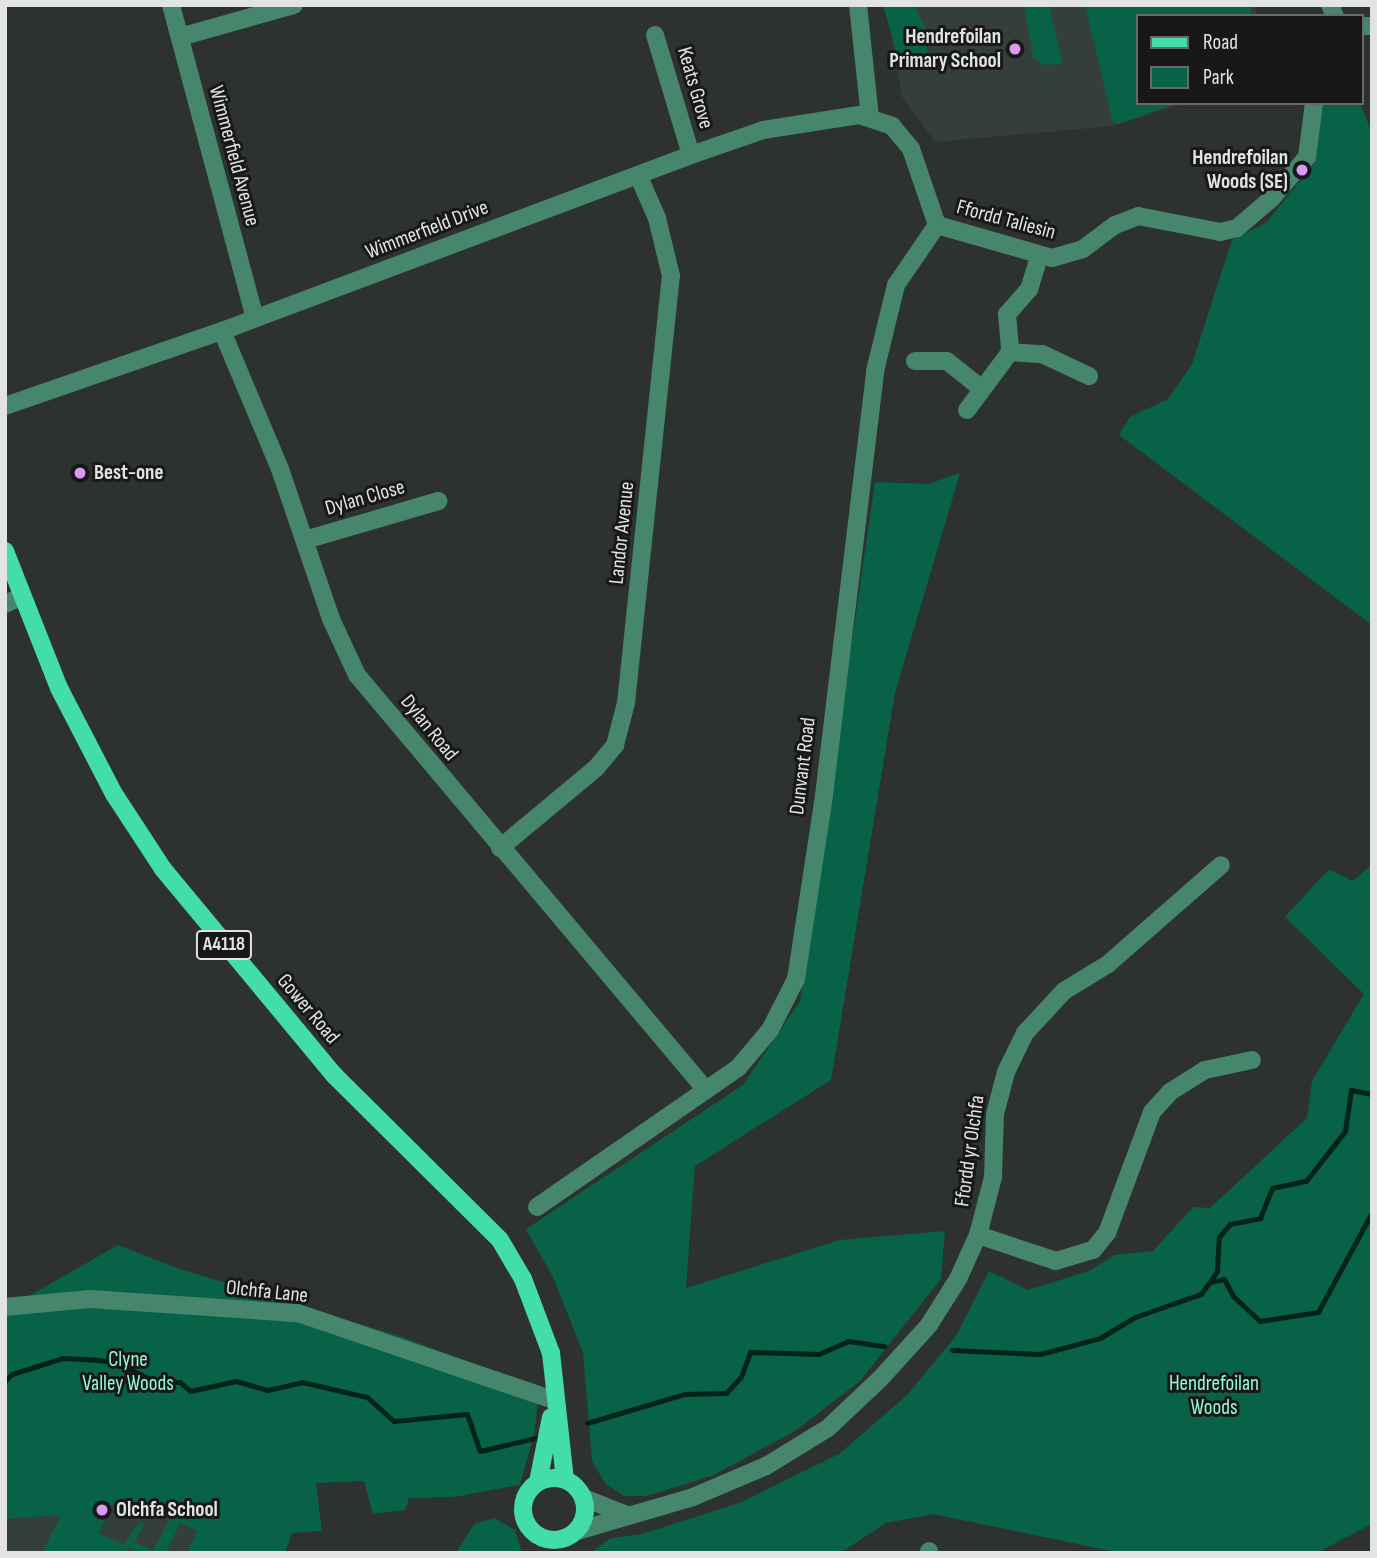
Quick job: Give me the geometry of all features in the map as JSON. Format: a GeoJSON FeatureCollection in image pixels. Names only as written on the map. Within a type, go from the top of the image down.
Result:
{"type":"FeatureCollection","features":[{"type":"Feature","properties":{"kind":"main road","name":"Gower Road"},"geometry":{"type":"LineString","coordinates":[[5,551],[13,601],[114,794],[163,869],[334,1075],[500,1240],[523,1279],[551,1353],[554,1400],[565,1479]]}},
{"type":"Feature","properties":{"kind":"main road","name":"Gower Road"},"geometry":{"type":"LineString","coordinates":[[538,1482],[554,1400]]}},
{"type":"Feature","properties":{"kind":"main road"},"geometry":{"type":"LineString","coordinates":[[565,1479],[584,1498],[585,1515],[577,1531],[556,1547],[538,1536],[524,1519],[526,1495],[538,1482],[565,1479]]}},
{"type":"Feature","properties":{"kind":"street","name":"Wimmerfield Avenue"},"geometry":{"type":"LineString","coordinates":[[171,5],[255,318]]}},
{"type":"Feature","properties":{"kind":"street"},"geometry":{"type":"LineString","coordinates":[[180,37],[294,5]]}},
{"type":"Feature","properties":{"kind":"street"},"geometry":{"type":"LineString","coordinates":[[858,5],[870,117]]}},
{"type":"Feature","properties":{"kind":"street","name":"Keats Grove"},"geometry":{"type":"LineString","coordinates":[[655,35],[691,155]]}},
{"type":"Feature","properties":{"kind":"street","name":"Ffordd Taliesin"},"geometry":{"type":"LineString","coordinates":[[870,117],[892,126],[911,149],[937,225],[1040,257],[1066,257],[1138,216],[1164,219],[1202,232],[1237,228],[1272,198],[1307,157],[1314,105]]}},
{"type":"Feature","properties":{"kind":"street","name":"Wimmerfield Drive"},"geometry":{"type":"LineString","coordinates":[[5,406],[222,331],[763,130],[859,115],[870,117]]}},
{"type":"Feature","properties":{"kind":"street","name":"Landor Avenue"},"geometry":{"type":"LineString","coordinates":[[500,848],[596,768],[615,745],[626,703],[671,276],[657,218],[638,175]]}},
{"type":"Feature","properties":{"kind":"street","name":"Dunvant Road"},"geometry":{"type":"LineString","coordinates":[[537,1207],[738,1068],[770,1030],[796,979],[824,795],[875,371],[897,285],[937,225]]}},
{"type":"Feature","properties":{"kind":"street"},"geometry":{"type":"LineString","coordinates":[[1010,352],[1004,327],[1007,314],[1029,289],[1040,257]]}},
{"type":"Feature","properties":{"kind":"street","name":"Dylan Road"},"geometry":{"type":"LineString","coordinates":[[222,331],[280,469],[331,619],[357,675],[706,1090]]}},
{"type":"Feature","properties":{"kind":"street"},"geometry":{"type":"LineString","coordinates":[[1010,352],[1042,354],[1090,376]]}},
{"type":"Feature","properties":{"kind":"street"},"geometry":{"type":"LineString","coordinates":[[967,410],[1010,352]]}},
{"type":"Feature","properties":{"kind":"street"},"geometry":{"type":"LineString","coordinates":[[915,361],[947,361],[981,388]]}},
{"type":"Feature","properties":{"kind":"street","name":"Dylan Close"},"geometry":{"type":"LineString","coordinates":[[304,540],[438,500]]}},
{"type":"Feature","properties":{"kind":"street","name":"Ffordd yr Olchfa"},"geometry":{"type":"LineString","coordinates":[[577,1531],[624,1514],[693,1497],[766,1466],[828,1428],[929,1325],[958,1279],[978,1235],[993,1177],[995,1114],[1006,1072],[1025,1033],[1064,991],[1108,964],[1220,865]]}},
{"type":"Feature","properties":{"kind":"street"},"geometry":{"type":"LineString","coordinates":[[978,1235],[1056,1261],[1093,1250],[1107,1233],[1152,1112],[1170,1092],[1205,1070],[1252,1060]]}},
{"type":"Feature","properties":{"kind":"street","name":"Olchfa Lane"},"geometry":{"type":"LineString","coordinates":[[5,1307],[90,1299],[298,1313],[554,1400]]}},
{"type":"Feature","properties":{"kind":"street"},"geometry":{"type":"LineString","coordinates":[[584,1498],[624,1514]]}},
{"type":"Feature","properties":{"kind":"shaded area","name":"Hendrefoilan Primary School"},"geometry":{"type":"Polygon","coordinates":[[[886,5],[1255,5],[1257,14],[1136,14],[1136,105],[1179,105],[1113,126],[935,142],[902,97],[886,5]]]}},
{"type":"Feature","properties":{"kind":"shaded area","name":"Olchfa School"},"geometry":{"type":"Polygon","coordinates":[[[150,1488],[220,1520],[214,1553],[5,1553],[5,1496],[150,1488]]]}},
{"type":"Feature","properties":{"kind":"green space"},"geometry":{"type":"Polygon","coordinates":[[[883,5],[914,5],[925,28],[928,59],[900,65],[883,5]]]}},
{"type":"Feature","properties":{"kind":"green space"},"geometry":{"type":"Polygon","coordinates":[[[1024,5],[1049,5],[1063,64],[1044,65],[1033,57],[1024,5]]]}},
{"type":"Feature","properties":{"kind":"green space"},"geometry":{"type":"Polygon","coordinates":[[[1085,5],[1250,5],[1252,14],[1136,14],[1136,105],[1172,105],[1118,124],[1113,123],[1085,5]]]}},
{"type":"Feature","properties":{"kind":"green space"},"geometry":{"type":"Polygon","coordinates":[[[1322,105],[1361,105],[1372,133],[1372,625],[1119,435],[1130,417],[1168,399],[1192,364],[1232,240],[1267,222],[1315,162],[1322,105]]]}},
{"type":"Feature","properties":{"kind":"green space"},"geometry":{"type":"Polygon","coordinates":[[[960,473],[895,693],[831,1080],[695,1166],[686,1288],[840,1240],[945,1231],[941,1279],[860,1381],[795,1431],[712,1476],[647,1496],[624,1496],[605,1483],[592,1461],[583,1353],[553,1277],[526,1229],[743,1085],[800,1001],[875,482],[928,484],[960,473]]]}},
{"type":"Feature","properties":{"kind":"green space","name":"Hendrefoilan Woods"},"geometry":{"type":"Polygon","coordinates":[[[1372,864],[1372,1524],[1316,1553],[1121,1553],[933,1514],[886,1523],[840,1553],[590,1553],[611,1538],[642,1534],[739,1503],[839,1454],[907,1395],[956,1336],[989,1271],[1028,1290],[1089,1271],[1115,1255],[1153,1251],[1193,1207],[1210,1208],[1307,1118],[1312,1081],[1364,994],[1285,917],[1329,869],[1353,881],[1372,864]]]}},
{"type":"Feature","properties":{"kind":"green space","name":"Clyne Valley Woods"},"geometry":{"type":"Polygon","coordinates":[[[118,1245],[180,1269],[402,1337],[539,1388],[535,1431],[520,1485],[454,1497],[409,1498],[405,1510],[373,1514],[364,1481],[316,1483],[322,1531],[292,1533],[285,1553],[187,1553],[197,1531],[180,1523],[166,1553],[138,1553],[128,1547],[125,1553],[42,1553],[61,1515],[5,1519],[5,1298],[22,1300],[118,1245]],[[156,1501],[148,1516],[112,1504],[99,1533],[124,1545],[140,1521],[144,1524],[135,1542],[153,1551],[174,1511],[156,1501]]]}},
{"type":"Feature","properties":{"kind":"green space"},"geometry":{"type":"Polygon","coordinates":[[[494,1518],[515,1530],[522,1553],[456,1553],[474,1524],[494,1518]]]}},
{"type":"Feature","properties":{"kind":"waterway"},"geometry":{"type":"LineString","coordinates":[[952,1350],[1040,1354],[1100,1338],[1135,1317],[1201,1294],[1217,1271],[1219,1237],[1230,1224],[1260,1218],[1272,1188],[1306,1181],[1345,1131],[1351,1090],[1372,1094]]}},
{"type":"Feature","properties":{"kind":"waterway"},"geometry":{"type":"LineString","coordinates":[[1210,1282],[1224,1279],[1233,1296],[1260,1321],[1318,1312],[1372,1212]]}},
{"type":"Feature","properties":{"kind":"waterway"},"geometry":{"type":"LineString","coordinates":[[587,1423],[684,1394],[726,1393],[741,1377],[750,1352],[819,1354],[848,1341],[885,1346]]}},
{"type":"Feature","properties":{"kind":"waterway"},"geometry":{"type":"LineString","coordinates":[[5,1381],[12,1374],[63,1358],[97,1360],[115,1362],[154,1381],[180,1382],[190,1391],[236,1381],[268,1390],[302,1382],[367,1397],[394,1421],[467,1414],[480,1451],[544,1436]]}},
{"type":"Feature","properties":{"kind":"place","name":"Hendrefoilan Primary School"},"geometry":{"type":"Point","coordinates":[1015,49]}},
{"type":"Feature","properties":{"kind":"place","name":"Hendrefoilan Woods (SE)"},"geometry":{"type":"Point","coordinates":[1302,170]}},
{"type":"Feature","properties":{"kind":"place","name":"Best-one"},"geometry":{"type":"Point","coordinates":[80,473]}},
{"type":"Feature","properties":{"kind":"place","name":"Olchfa School"},"geometry":{"type":"Point","coordinates":[102,1510]}}]}
